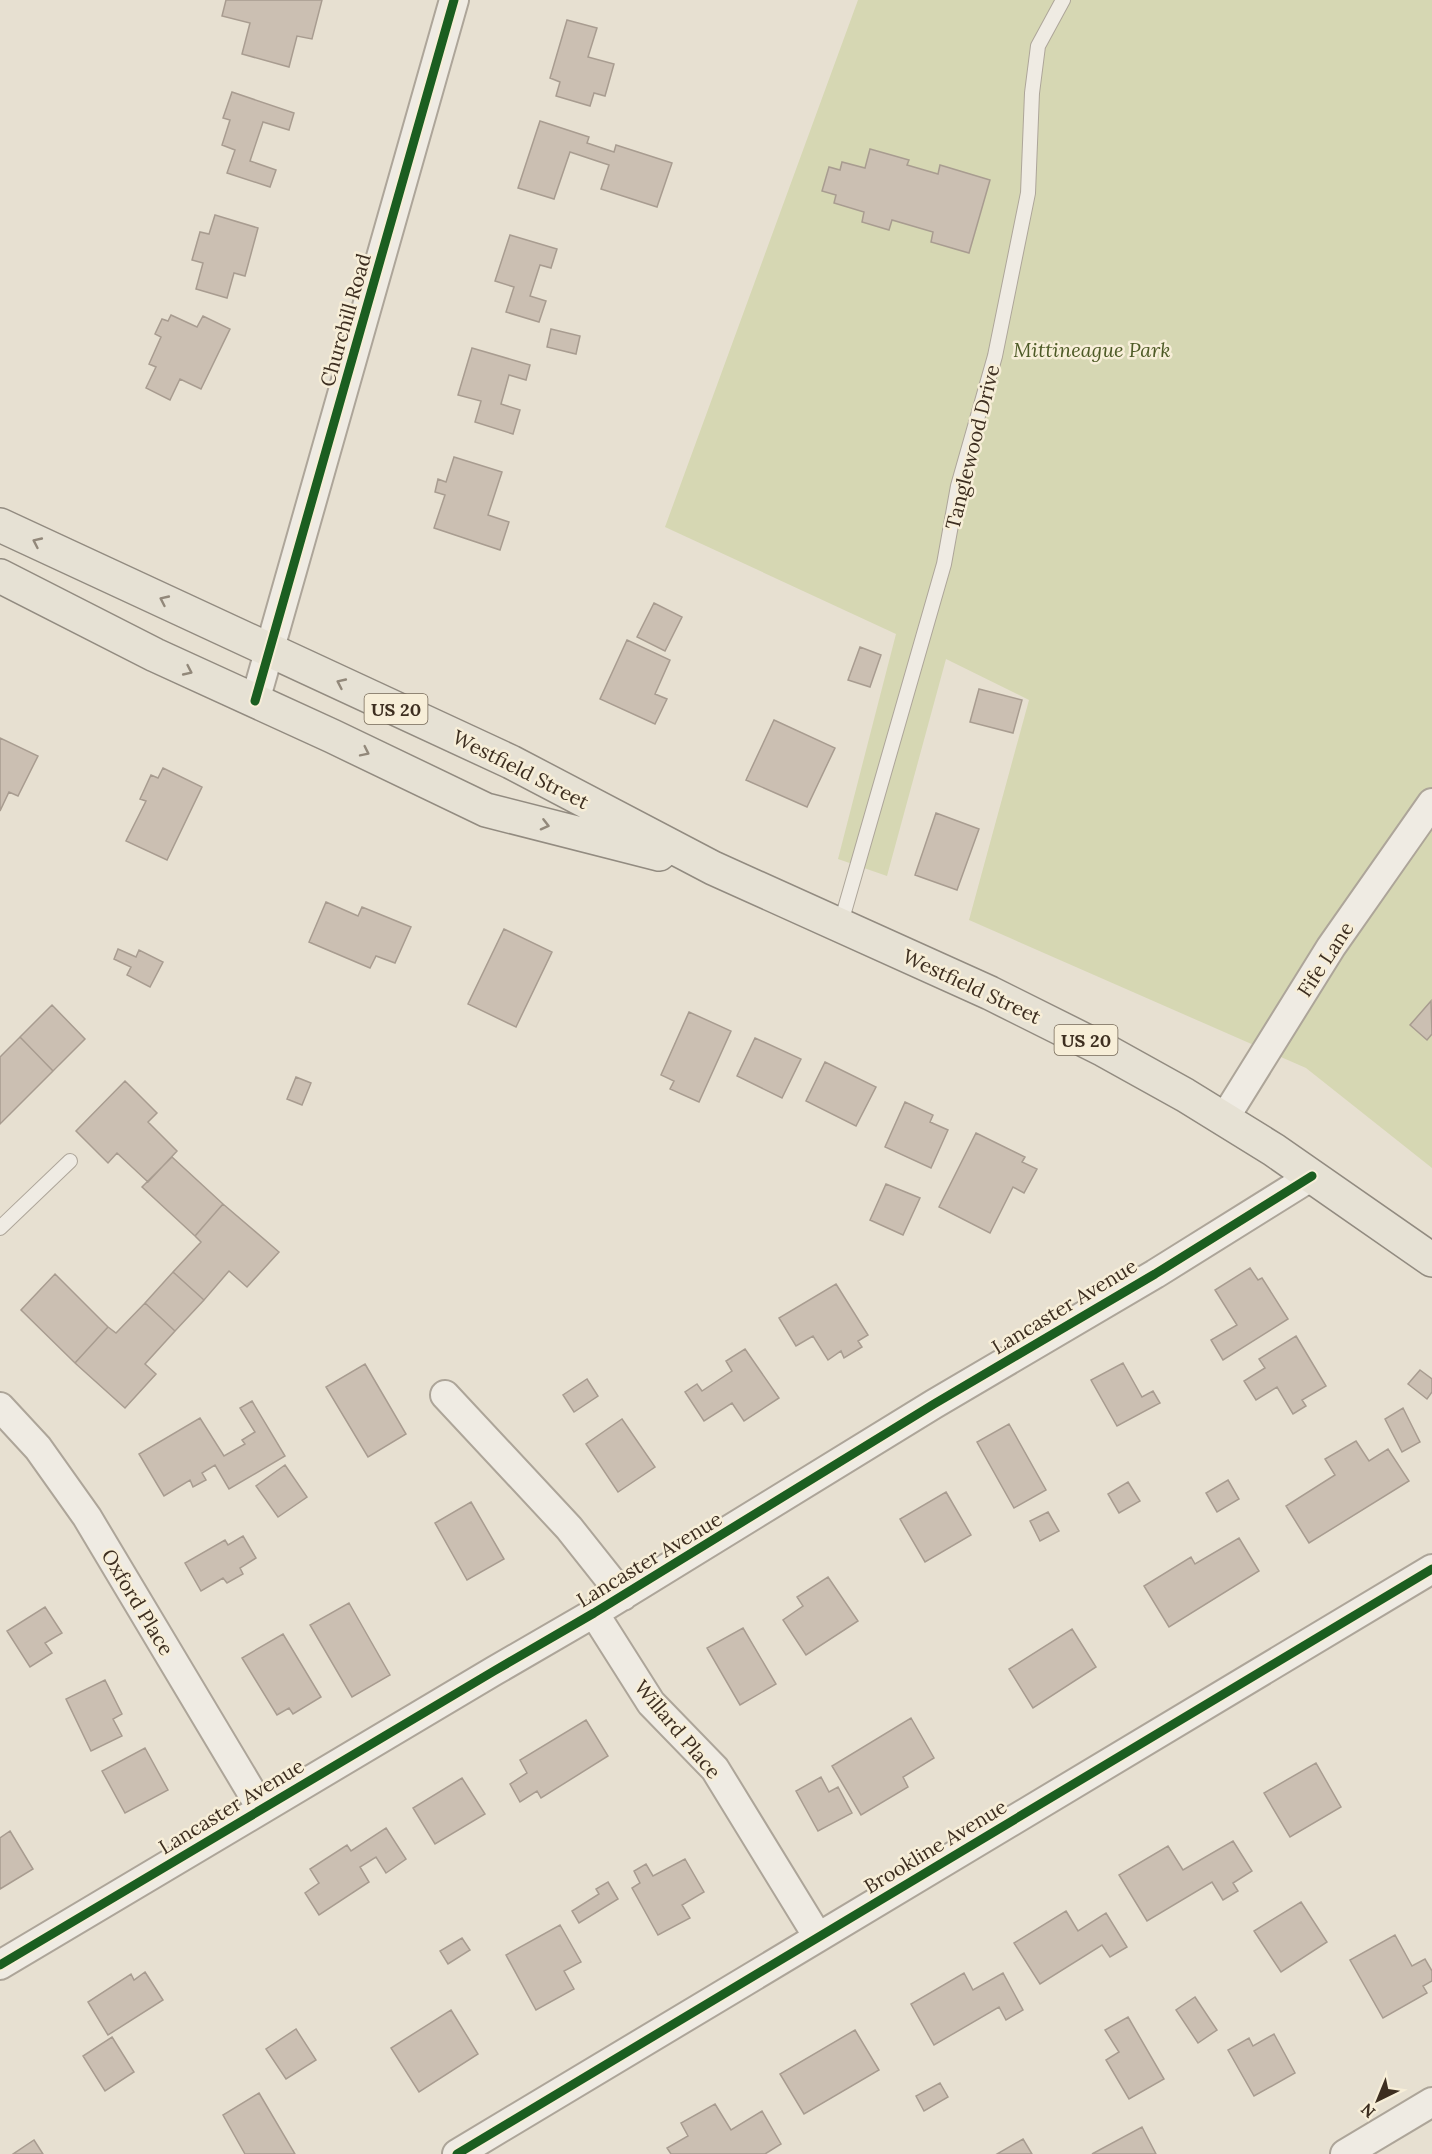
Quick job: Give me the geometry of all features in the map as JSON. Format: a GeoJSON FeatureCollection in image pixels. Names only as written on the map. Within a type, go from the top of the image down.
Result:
{"type":"FeatureCollection","features":[{"type":"Feature","properties":{"kind":"main road","name":"Westfield Street"},"geometry":{"type":"LineString","coordinates":[[0,525],[511,762],[713,868],[932,966],[1047,1021],[1145,1072],[1224,1119],[1312,1176],[1432,1260]]}},
{"type":"Feature","properties":{"kind":"main road","name":"Westfield Street"},"geometry":{"type":"LineString","coordinates":[[0,576],[155,655],[486,810],[713,868]]}},
{"type":"Feature","properties":{"kind":"street","name":"Churchill Road"},"geometry":{"type":"LineString","coordinates":[[255,701],[454,0]]}},
{"type":"Feature","properties":{"kind":"street","name":"Fife Lane"},"geometry":{"type":"LineString","coordinates":[[1224,1119],[1331,948],[1432,803]]}},
{"type":"Feature","properties":{"kind":"street","name":"Lancaster Avenue"},"geometry":{"type":"LineString","coordinates":[[0,1965],[261,1808],[623,1596],[934,1404],[1155,1274],[1312,1176]]}},
{"type":"Feature","properties":{"kind":"street"},"geometry":{"type":"LineString","coordinates":[[445,1395],[570,1528],[623,1596]]}},
{"type":"Feature","properties":{"kind":"street","name":"Oxford Place"},"geometry":{"type":"LineString","coordinates":[[0,1407],[38,1448],[81,1508],[261,1808]]}},
{"type":"Feature","properties":{"kind":"street","name":"Brookline Avenue"},"geometry":{"type":"LineString","coordinates":[[457,2154],[1432,1569]]}},
{"type":"Feature","properties":{"kind":"street","name":"Willard Place"},"geometry":{"type":"LineString","coordinates":[[594,1613],[651,1703],[715,1769],[818,1937]]}},
{"type":"Feature","properties":{"kind":"street"},"geometry":{"type":"LineString","coordinates":[[1345,2154],[1432,2102]]}},
{"type":"Feature","properties":{"kind":"lane","name":"Tanglewood Drive"},"geometry":{"type":"LineString","coordinates":[[840,926],[944,564],[958,486],[995,356],[1028,193],[1032,93],[1038,46],[1063,0]]}},
{"type":"Feature","properties":{"kind":"lane"},"geometry":{"type":"LineString","coordinates":[[0,1227],[70,1161]]}},
{"type":"Feature","properties":{"kind":"green space","name":"Mittineague Park"},"geometry":{"type":"Polygon","coordinates":[[[858,0],[1432,0],[1432,1168],[1306,1068],[969,920],[1029,700],[946,659],[887,876],[838,859],[896,634],[665,527],[858,0]]]}},
{"type":"Feature","properties":{"kind":"building"},"geometry":{"type":"Polygon","coordinates":[[[226,0],[322,0],[312,39],[297,36],[289,67],[242,54],[250,23],[222,16],[226,0]]]}},
{"type":"Feature","properties":{"kind":"building"},"geometry":{"type":"Polygon","coordinates":[[[567,20],[597,28],[588,57],[614,64],[605,96],[594,93],[590,106],[556,96],[560,82],[550,78],[567,20]]]}},
{"type":"Feature","properties":{"kind":"building"},"geometry":{"type":"Polygon","coordinates":[[[232,92],[294,113],[289,130],[263,122],[250,161],[276,170],[270,187],[227,173],[235,150],[222,145],[230,120],[223,118],[232,92]]]}},
{"type":"Feature","properties":{"kind":"building"},"geometry":{"type":"Polygon","coordinates":[[[540,121],[589,137],[587,143],[614,152],[616,145],[672,163],[657,207],[601,189],[609,165],[570,152],[554,199],[518,188],[540,121]]]}},
{"type":"Feature","properties":{"kind":"building"},"geometry":{"type":"Polygon","coordinates":[[[870,149],[909,160],[907,165],[938,174],[940,165],[990,180],[969,253],[931,242],[933,232],[892,220],[889,230],[862,222],[864,212],[834,203],[836,195],[822,191],[829,167],[840,170],[842,162],[865,168],[870,149]]]}},
{"type":"Feature","properties":{"kind":"building"},"geometry":{"type":"Polygon","coordinates":[[[215,215],[258,228],[245,276],[234,273],[227,298],[196,289],[203,263],[192,260],[200,232],[209,234],[215,215]]]}},
{"type":"Feature","properties":{"kind":"building"},"geometry":{"type":"Polygon","coordinates":[[[510,235],[557,249],[551,268],[540,265],[530,296],[546,301],[539,322],[506,312],[514,287],[495,281],[510,235]]]}},
{"type":"Feature","properties":{"kind":"building"},"geometry":{"type":"Polygon","coordinates":[[[171,315],[197,327],[203,316],[230,329],[201,389],[180,379],[170,400],[146,388],[156,367],[149,364],[161,337],[155,334],[162,319],[168,321],[171,315]]]}},
{"type":"Feature","properties":{"kind":"building"},"geometry":{"type":"Polygon","coordinates":[[[551,329],[580,336],[576,354],[547,347],[551,329]]]}},
{"type":"Feature","properties":{"kind":"building"},"geometry":{"type":"Polygon","coordinates":[[[472,348],[530,365],[526,380],[509,375],[501,404],[520,410],[513,434],[475,422],[481,401],[458,395],[472,348]]]}},
{"type":"Feature","properties":{"kind":"building"},"geometry":{"type":"Polygon","coordinates":[[[454,457],[502,472],[488,515],[509,522],[500,550],[434,528],[445,495],[435,492],[438,479],[446,482],[454,457]]]}},
{"type":"Feature","properties":{"kind":"building"},"geometry":{"type":"Polygon","coordinates":[[[654,603],[682,617],[665,651],[637,637],[654,603]]]}},
{"type":"Feature","properties":{"kind":"building"},"geometry":{"type":"Polygon","coordinates":[[[627,640],[670,660],[655,694],[667,699],[655,724],[600,699],[627,640]]]}},
{"type":"Feature","properties":{"kind":"building"},"geometry":{"type":"Polygon","coordinates":[[[860,647],[881,655],[870,687],[848,680],[860,647]]]}},
{"type":"Feature","properties":{"kind":"building"},"geometry":{"type":"Polygon","coordinates":[[[979,689],[1022,700],[1013,733],[970,722],[979,689]]]}},
{"type":"Feature","properties":{"kind":"building"},"geometry":{"type":"Polygon","coordinates":[[[774,720],[835,748],[807,807],[746,780],[774,720]]]}},
{"type":"Feature","properties":{"kind":"building"},"geometry":{"type":"Polygon","coordinates":[[[0,738],[38,756],[18,796],[9,792],[0,811],[0,738]]]}},
{"type":"Feature","properties":{"kind":"building"},"geometry":{"type":"Polygon","coordinates":[[[163,768],[202,787],[167,860],[126,841],[146,801],[140,799],[151,775],[158,778],[163,768]]]}},
{"type":"Feature","properties":{"kind":"building"},"geometry":{"type":"Polygon","coordinates":[[[936,813],[979,829],[957,890],[915,875],[936,813]]]}},
{"type":"Feature","properties":{"kind":"building"},"geometry":{"type":"Polygon","coordinates":[[[326,902],[358,916],[362,907],[411,927],[395,963],[376,956],[370,968],[309,942],[326,902]]]}},
{"type":"Feature","properties":{"kind":"building"},"geometry":{"type":"Polygon","coordinates":[[[504,929],[552,952],[516,1027],[468,1004],[504,929]]]}},
{"type":"Feature","properties":{"kind":"building"},"geometry":{"type":"Polygon","coordinates":[[[118,949],[136,957],[139,950],[163,962],[150,987],[127,975],[131,967],[114,959],[118,949]]]}},
{"type":"Feature","properties":{"kind":"building"},"geometry":{"type":"Polygon","coordinates":[[[1431,1001],[1432,1034],[1427,1040],[1410,1025],[1431,1001]]]}},
{"type":"Feature","properties":{"kind":"building"},"geometry":{"type":"Polygon","coordinates":[[[52,1005],[85,1039],[53,1071],[20,1037],[52,1005]]]}},
{"type":"Feature","properties":{"kind":"building"},"geometry":{"type":"Polygon","coordinates":[[[689,1012],[731,1031],[699,1102],[670,1089],[674,1081],[661,1075],[689,1012]]]}},
{"type":"Feature","properties":{"kind":"building"},"geometry":{"type":"Polygon","coordinates":[[[20,1037],[53,1071],[0,1124],[0,1057],[20,1037]]]}},
{"type":"Feature","properties":{"kind":"building"},"geometry":{"type":"Polygon","coordinates":[[[755,1038],[801,1059],[782,1098],[737,1076],[755,1038]]]}},
{"type":"Feature","properties":{"kind":"building"},"geometry":{"type":"Polygon","coordinates":[[[825,1062],[876,1087],[856,1126],[806,1101],[825,1062]]]}},
{"type":"Feature","properties":{"kind":"building"},"geometry":{"type":"Polygon","coordinates":[[[296,1077],[311,1083],[302,1105],[287,1099],[296,1077]]]}},
{"type":"Feature","properties":{"kind":"building"},"geometry":{"type":"Polygon","coordinates":[[[125,1081],[157,1113],[148,1122],[177,1151],[148,1182],[117,1153],[108,1163],[76,1131],[125,1081]]]}},
{"type":"Feature","properties":{"kind":"building"},"geometry":{"type":"Polygon","coordinates":[[[905,1102],[933,1115],[930,1122],[948,1130],[931,1168],[885,1147],[905,1102]]]}},
{"type":"Feature","properties":{"kind":"building"},"geometry":{"type":"Polygon","coordinates":[[[976,1133],[1025,1157],[1022,1162],[1037,1169],[1024,1193],[1013,1187],[990,1233],[939,1207],[976,1133]]]}},
{"type":"Feature","properties":{"kind":"building"},"geometry":{"type":"Polygon","coordinates":[[[172,1157],[223,1204],[195,1236],[142,1187],[172,1157]]]}},
{"type":"Feature","properties":{"kind":"building"},"geometry":{"type":"Polygon","coordinates":[[[886,1184],[920,1198],[903,1235],[870,1220],[886,1184]]]}},
{"type":"Feature","properties":{"kind":"building"},"geometry":{"type":"Polygon","coordinates":[[[223,1204],[279,1252],[247,1287],[229,1271],[204,1300],[173,1272],[201,1242],[195,1236],[223,1204]]]}},
{"type":"Feature","properties":{"kind":"building"},"geometry":{"type":"Polygon","coordinates":[[[1250,1268],[1258,1280],[1262,1278],[1288,1319],[1223,1360],[1211,1340],[1237,1325],[1215,1290],[1250,1268]]]}},
{"type":"Feature","properties":{"kind":"building"},"geometry":{"type":"Polygon","coordinates":[[[173,1272],[204,1300],[175,1331],[145,1303],[173,1272]]]}},
{"type":"Feature","properties":{"kind":"building"},"geometry":{"type":"Polygon","coordinates":[[[55,1274],[108,1327],[75,1363],[21,1310],[55,1274]]]}},
{"type":"Feature","properties":{"kind":"building"},"geometry":{"type":"Polygon","coordinates":[[[836,1284],[868,1335],[858,1341],[862,1347],[844,1358],[841,1351],[828,1360],[813,1336],[796,1346],[779,1318],[836,1284]]]}},
{"type":"Feature","properties":{"kind":"building"},"geometry":{"type":"Polygon","coordinates":[[[145,1303],[175,1331],[145,1364],[156,1374],[125,1408],[75,1363],[108,1327],[116,1333],[145,1303]]]}},
{"type":"Feature","properties":{"kind":"building"},"geometry":{"type":"Polygon","coordinates":[[[1296,1336],[1326,1386],[1302,1400],[1306,1406],[1293,1414],[1277,1387],[1256,1400],[1244,1381],[1265,1368],[1259,1359],[1296,1336]]]}},
{"type":"Feature","properties":{"kind":"building"},"geometry":{"type":"Polygon","coordinates":[[[745,1349],[779,1398],[744,1421],[732,1403],[704,1421],[685,1392],[697,1384],[702,1391],[732,1371],[726,1361],[745,1349]]]}},
{"type":"Feature","properties":{"kind":"building"},"geometry":{"type":"Polygon","coordinates":[[[1123,1363],[1142,1397],[1153,1391],[1160,1403],[1117,1426],[1091,1380],[1123,1363]]]}},
{"type":"Feature","properties":{"kind":"building"},"geometry":{"type":"Polygon","coordinates":[[[365,1364],[406,1434],[368,1457],[326,1387],[365,1364]]]}},
{"type":"Feature","properties":{"kind":"building"},"geometry":{"type":"Polygon","coordinates":[[[1420,1370],[1432,1379],[1432,1392],[1427,1399],[1408,1384],[1420,1370]]]}},
{"type":"Feature","properties":{"kind":"building"},"geometry":{"type":"Polygon","coordinates":[[[587,1379],[598,1396],[574,1412],[563,1395],[587,1379]]]}},
{"type":"Feature","properties":{"kind":"building"},"geometry":{"type":"Polygon","coordinates":[[[252,1401],[285,1456],[229,1489],[215,1465],[202,1473],[206,1480],[193,1487],[190,1480],[164,1496],[139,1454],[200,1418],[224,1456],[245,1444],[242,1440],[255,1432],[240,1408],[252,1401]]]}},
{"type":"Feature","properties":{"kind":"building"},"geometry":{"type":"Polygon","coordinates":[[[1403,1408],[1420,1442],[1402,1452],[1385,1419],[1403,1408]]]}},
{"type":"Feature","properties":{"kind":"building"},"geometry":{"type":"Polygon","coordinates":[[[622,1419],[655,1467],[618,1492],[586,1444],[622,1419]]]}},
{"type":"Feature","properties":{"kind":"building"},"geometry":{"type":"Polygon","coordinates":[[[1009,1424],[1046,1490],[1014,1508],[977,1442],[1009,1424]]]}},
{"type":"Feature","properties":{"kind":"building"},"geometry":{"type":"Polygon","coordinates":[[[1356,1441],[1369,1461],[1388,1449],[1409,1481],[1309,1543],[1286,1506],[1335,1475],[1325,1459],[1356,1441]]]}},
{"type":"Feature","properties":{"kind":"building"},"geometry":{"type":"Polygon","coordinates":[[[285,1465],[307,1497],[278,1517],[256,1486],[285,1465]]]}},
{"type":"Feature","properties":{"kind":"building"},"geometry":{"type":"Polygon","coordinates":[[[1228,1480],[1239,1499],[1217,1512],[1206,1493],[1228,1480]]]}},
{"type":"Feature","properties":{"kind":"building"},"geometry":{"type":"Polygon","coordinates":[[[1128,1482],[1140,1501],[1119,1513],[1108,1494],[1128,1482]]]}},
{"type":"Feature","properties":{"kind":"building"},"geometry":{"type":"Polygon","coordinates":[[[946,1492],[971,1535],[925,1562],[900,1519],[946,1492]]]}},
{"type":"Feature","properties":{"kind":"building"},"geometry":{"type":"Polygon","coordinates":[[[471,1502],[504,1559],[467,1580],[435,1523],[471,1502]]]}},
{"type":"Feature","properties":{"kind":"building"},"geometry":{"type":"Polygon","coordinates":[[[1048,1512],[1059,1531],[1040,1541],[1030,1521],[1048,1512]]]}},
{"type":"Feature","properties":{"kind":"building"},"geometry":{"type":"Polygon","coordinates":[[[243,1536],[256,1558],[240,1568],[243,1574],[227,1583],[223,1578],[201,1591],[185,1563],[225,1540],[228,1545],[243,1536]]]}},
{"type":"Feature","properties":{"kind":"building"},"geometry":{"type":"Polygon","coordinates":[[[1239,1538],[1259,1571],[1169,1627],[1144,1586],[1191,1557],[1195,1564],[1239,1538]]]}},
{"type":"Feature","properties":{"kind":"building"},"geometry":{"type":"Polygon","coordinates":[[[828,1577],[858,1621],[806,1655],[783,1620],[803,1606],[797,1597],[828,1577]]]}},
{"type":"Feature","properties":{"kind":"building"},"geometry":{"type":"Polygon","coordinates":[[[349,1603],[390,1675],[352,1697],[310,1625],[349,1603]]]}},
{"type":"Feature","properties":{"kind":"building"},"geometry":{"type":"Polygon","coordinates":[[[45,1607],[62,1633],[45,1643],[52,1653],[30,1667],[7,1631],[45,1607]]]}},
{"type":"Feature","properties":{"kind":"building"},"geometry":{"type":"Polygon","coordinates":[[[743,1628],[776,1684],[740,1705],[707,1648],[743,1628]]]}},
{"type":"Feature","properties":{"kind":"building"},"geometry":{"type":"Polygon","coordinates":[[[1072,1629],[1096,1667],[1033,1708],[1009,1669],[1072,1629]]]}},
{"type":"Feature","properties":{"kind":"building"},"geometry":{"type":"Polygon","coordinates":[[[283,1634],[321,1697],[293,1714],[289,1708],[277,1715],[242,1658],[283,1634]]]}},
{"type":"Feature","properties":{"kind":"building"},"geometry":{"type":"Polygon","coordinates":[[[105,1680],[122,1714],[113,1719],[122,1736],[91,1751],[66,1699],[105,1680]]]}},
{"type":"Feature","properties":{"kind":"building"},"geometry":{"type":"Polygon","coordinates":[[[911,1718],[934,1758],[903,1777],[908,1787],[861,1815],[832,1766],[911,1718]]]}},
{"type":"Feature","properties":{"kind":"building"},"geometry":{"type":"Polygon","coordinates":[[[586,1720],[608,1756],[541,1798],[537,1791],[520,1802],[510,1784],[527,1773],[520,1760],[586,1720]]]}},
{"type":"Feature","properties":{"kind":"building"},"geometry":{"type":"Polygon","coordinates":[[[145,1748],[168,1790],[125,1813],[102,1771],[145,1748]]]}},
{"type":"Feature","properties":{"kind":"building"},"geometry":{"type":"Polygon","coordinates":[[[1316,1763],[1341,1807],[1290,1837],[1264,1793],[1316,1763]]]}},
{"type":"Feature","properties":{"kind":"building"},"geometry":{"type":"Polygon","coordinates":[[[821,1777],[829,1792],[838,1787],[852,1813],[818,1831],[796,1791],[821,1777]]]}},
{"type":"Feature","properties":{"kind":"building"},"geometry":{"type":"Polygon","coordinates":[[[462,1778],[485,1814],[435,1844],[413,1808],[462,1778]]]}},
{"type":"Feature","properties":{"kind":"building"},"geometry":{"type":"Polygon","coordinates":[[[386,1828],[406,1859],[386,1873],[376,1857],[360,1867],[369,1882],[319,1915],[305,1893],[319,1883],[310,1869],[347,1845],[351,1851],[386,1828]]]}},
{"type":"Feature","properties":{"kind":"building"},"geometry":{"type":"Polygon","coordinates":[[[10,1831],[33,1869],[0,1889],[0,1838],[10,1831]]]}},
{"type":"Feature","properties":{"kind":"building"},"geometry":{"type":"Polygon","coordinates":[[[1233,1841],[1252,1871],[1233,1883],[1238,1891],[1223,1900],[1212,1882],[1147,1921],[1119,1875],[1168,1846],[1183,1870],[1233,1841]]]}},
{"type":"Feature","properties":{"kind":"building"},"geometry":{"type":"Polygon","coordinates":[[[685,1859],[704,1892],[682,1905],[690,1918],[658,1935],[632,1888],[640,1883],[634,1871],[646,1864],[653,1876],[685,1859]]]}},
{"type":"Feature","properties":{"kind":"building"},"geometry":{"type":"Polygon","coordinates":[[[608,1882],[618,1899],[579,1923],[572,1911],[599,1894],[596,1889],[608,1882]]]}},
{"type":"Feature","properties":{"kind":"building"},"geometry":{"type":"Polygon","coordinates":[[[1301,1902],[1327,1942],[1281,1972],[1254,1931],[1301,1902]]]}},
{"type":"Feature","properties":{"kind":"building"},"geometry":{"type":"Polygon","coordinates":[[[1066,1911],[1078,1931],[1106,1913],[1127,1947],[1110,1957],[1102,1945],[1040,1984],[1014,1943],[1066,1911]]]}},
{"type":"Feature","properties":{"kind":"building"},"geometry":{"type":"Polygon","coordinates":[[[560,1925],[581,1962],[564,1971],[574,1989],[536,2010],[506,1955],[560,1925]]]}},
{"type":"Feature","properties":{"kind":"building"},"geometry":{"type":"Polygon","coordinates":[[[1395,1935],[1412,1966],[1425,1959],[1432,1971],[1432,1981],[1423,1986],[1427,1993],[1383,2018],[1350,1960],[1395,1935]]]}},
{"type":"Feature","properties":{"kind":"building"},"geometry":{"type":"Polygon","coordinates":[[[462,1938],[470,1950],[448,1964],[440,1951],[462,1938]]]}},
{"type":"Feature","properties":{"kind":"building"},"geometry":{"type":"Polygon","coordinates":[[[145,1972],[163,2000],[108,2035],[88,2002],[131,1974],[134,1980],[145,1972]]]}},
{"type":"Feature","properties":{"kind":"building"},"geometry":{"type":"Polygon","coordinates":[[[964,1973],[973,1990],[1003,1973],[1023,2010],[1006,2020],[999,2007],[934,2045],[911,2004],[964,1973]]]}},
{"type":"Feature","properties":{"kind":"building"},"geometry":{"type":"Polygon","coordinates":[[[1195,1997],[1217,2030],[1198,2043],[1176,2010],[1195,1997]]]}},
{"type":"Feature","properties":{"kind":"building"},"geometry":{"type":"Polygon","coordinates":[[[451,2010],[478,2054],[419,2092],[391,2048],[451,2010]]]}},
{"type":"Feature","properties":{"kind":"building"},"geometry":{"type":"Polygon","coordinates":[[[1128,2017],[1164,2079],[1129,2099],[1106,2060],[1119,2052],[1105,2030],[1128,2017]]]}},
{"type":"Feature","properties":{"kind":"building"},"geometry":{"type":"Polygon","coordinates":[[[296,2029],[316,2060],[286,2079],[266,2049],[296,2029]]]}},
{"type":"Feature","properties":{"kind":"building"},"geometry":{"type":"Polygon","coordinates":[[[855,2030],[879,2070],[804,2114],[780,2074],[855,2030]]]}},
{"type":"Feature","properties":{"kind":"building"},"geometry":{"type":"Polygon","coordinates":[[[1274,2034],[1295,2073],[1254,2096],[1228,2050],[1249,2038],[1253,2046],[1274,2034]]]}},
{"type":"Feature","properties":{"kind":"building"},"geometry":{"type":"Polygon","coordinates":[[[112,2037],[134,2072],[105,2091],[83,2056],[112,2037]]]}},
{"type":"Feature","properties":{"kind":"building"},"geometry":{"type":"Polygon","coordinates":[[[940,2083],[948,2097],[924,2111],[916,2096],[940,2083]]]}},
{"type":"Feature","properties":{"kind":"building"},"geometry":{"type":"Polygon","coordinates":[[[259,2093],[295,2154],[245,2154],[223,2115],[259,2093]]]}},
{"type":"Feature","properties":{"kind":"building"},"geometry":{"type":"Polygon","coordinates":[[[715,2104],[731,2130],[762,2111],[781,2144],[765,2154],[671,2154],[667,2148],[688,2136],[681,2123],[715,2104]]]}},
{"type":"Feature","properties":{"kind":"building"},"geometry":{"type":"Polygon","coordinates":[[[1142,2127],[1156,2154],[1092,2154],[1142,2127]]]}},
{"type":"Feature","properties":{"kind":"building"},"geometry":{"type":"Polygon","coordinates":[[[1023,2139],[1032,2154],[997,2154],[1023,2139]]]}},
{"type":"Feature","properties":{"kind":"building"},"geometry":{"type":"Polygon","coordinates":[[[34,2140],[43,2154],[13,2154],[34,2140]]]}},
{"type":"Feature","properties":{"kind":"cycle path"},"geometry":{"type":"LineString","coordinates":[[255,701],[454,0]]}},
{"type":"Feature","properties":{"kind":"cycle path"},"geometry":{"type":"LineString","coordinates":[[0,1965],[594,1613],[934,1404],[1155,1274],[1312,1176]]}},
{"type":"Feature","properties":{"kind":"cycle path"},"geometry":{"type":"LineString","coordinates":[[457,2154],[1432,1569]]}}]}
